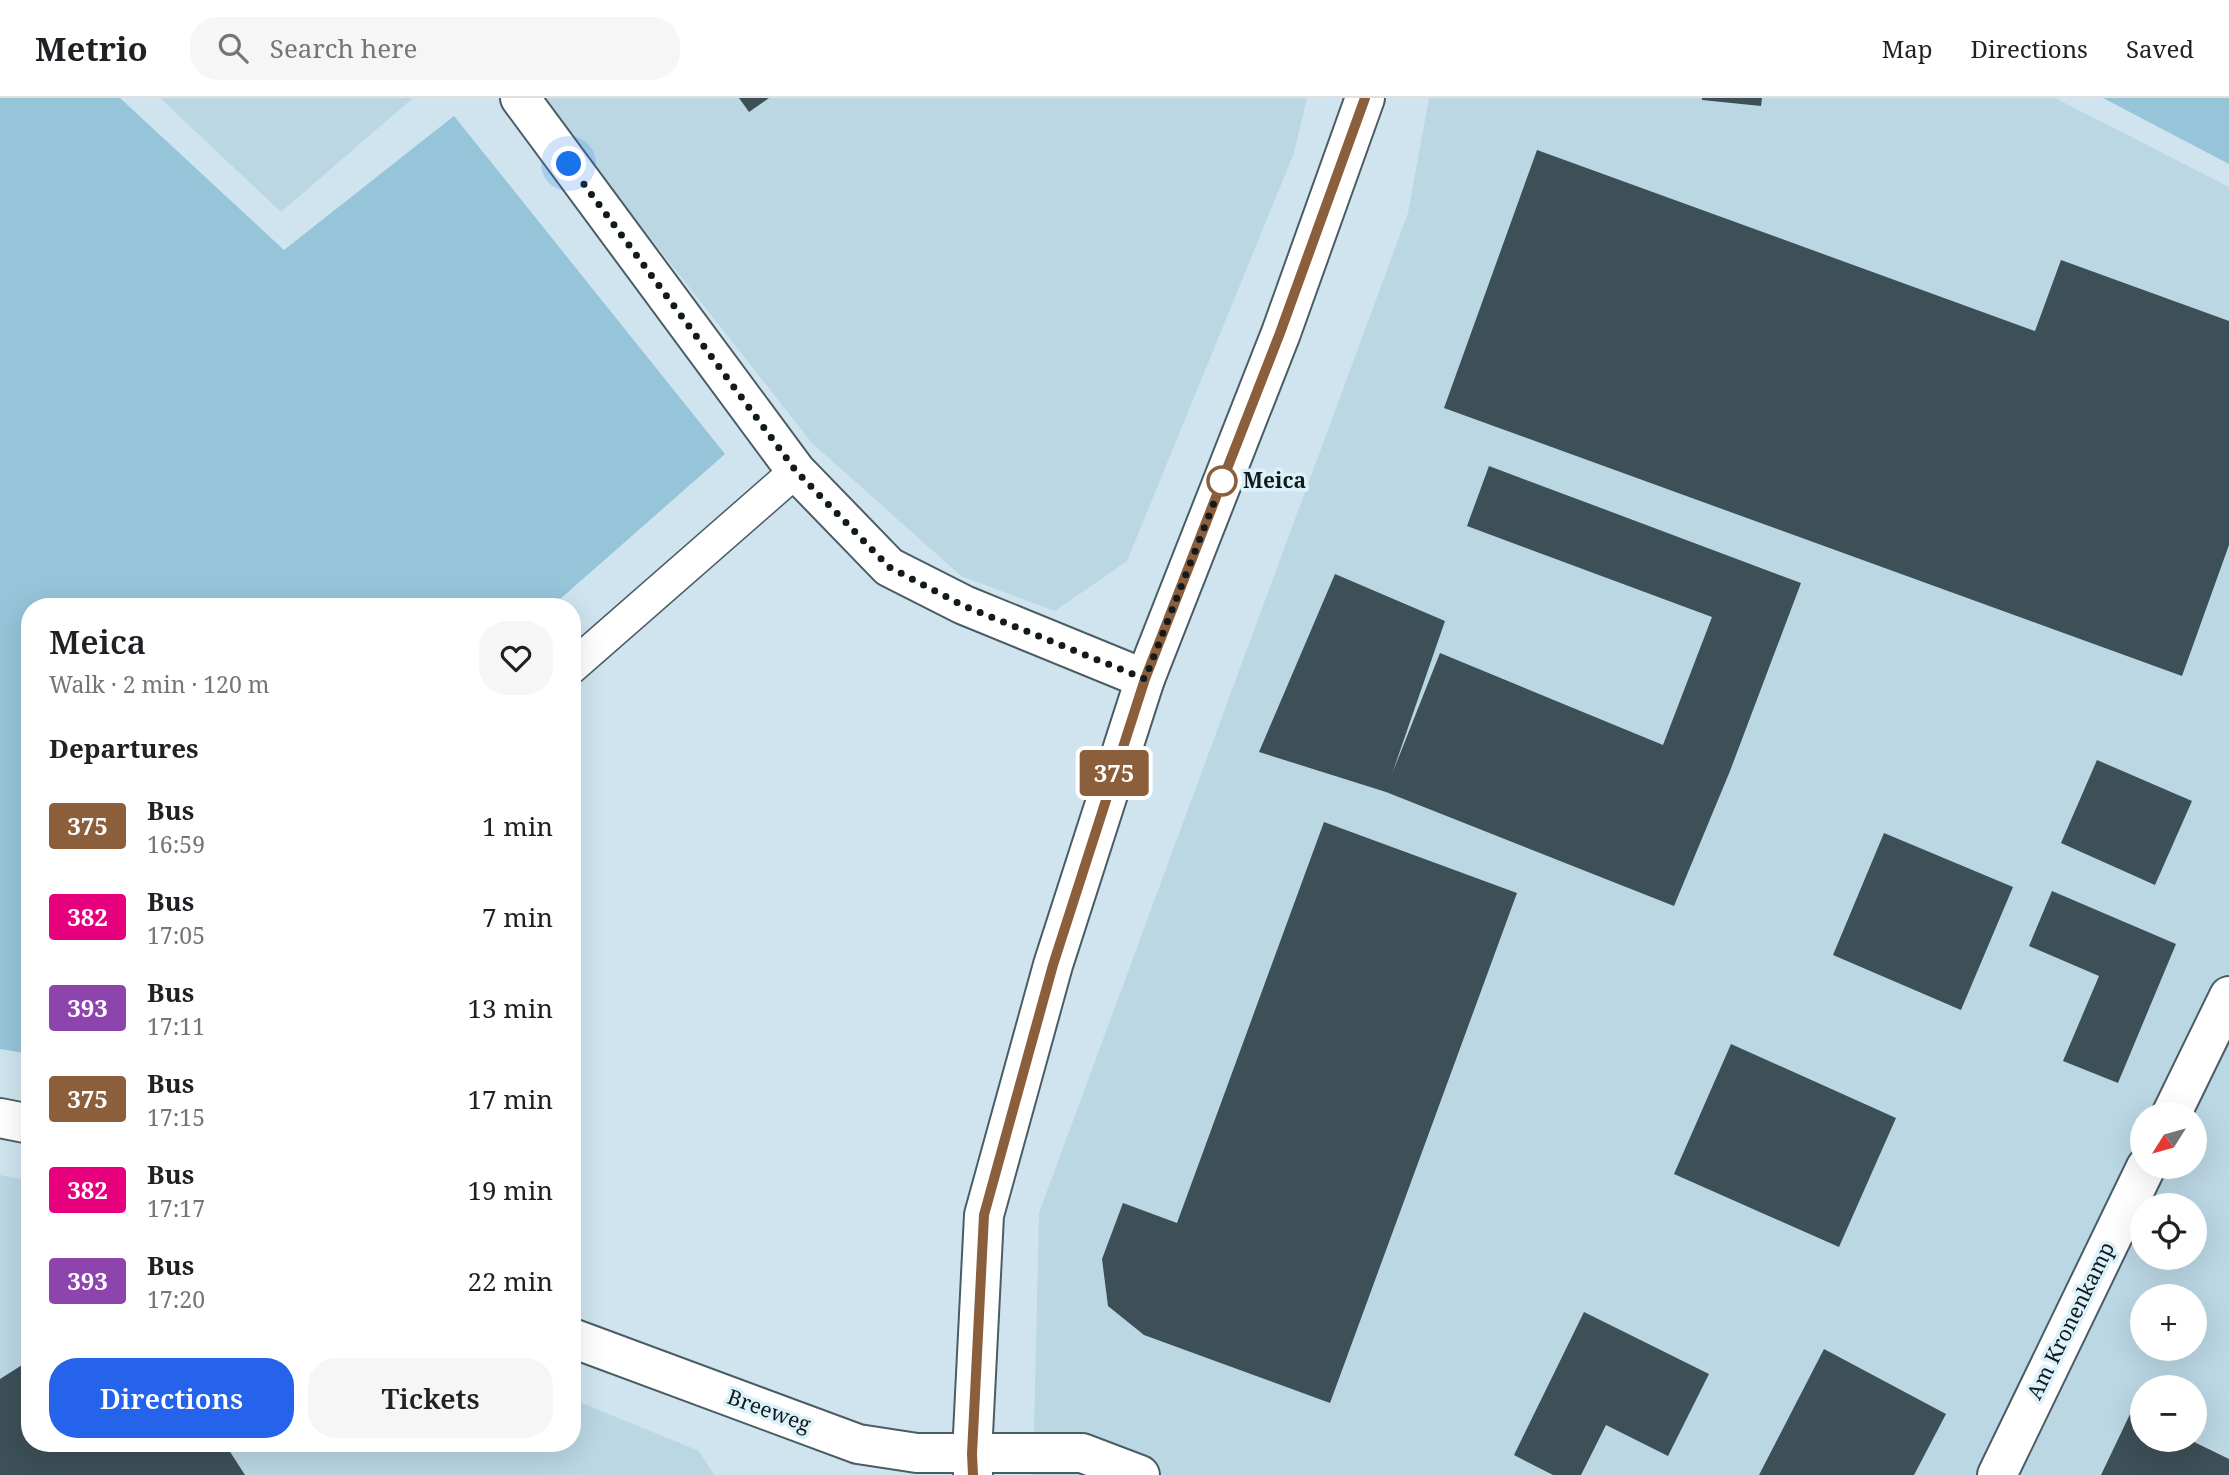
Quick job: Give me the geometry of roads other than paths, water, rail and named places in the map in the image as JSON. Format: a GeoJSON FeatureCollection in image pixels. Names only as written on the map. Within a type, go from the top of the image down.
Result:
{"type":"FeatureCollection","features":[{"type":"Feature","properties":{"kind":"street"},"geometry":{"type":"LineString","coordinates":[[520,98],[796,471],[889,567],[964,606],[1145,679]]}},
{"type":"Feature","properties":{"kind":"street"},"geometry":{"type":"LineString","coordinates":[[1140,1475],[1082,1453],[973,1465],[984,1215],[1053,965],[1145,679],[1280,333],[1365,98]]}},
{"type":"Feature","properties":{"kind":"street"},"geometry":{"type":"LineString","coordinates":[[2178,1102],[2229,996]]}},
{"type":"Feature","properties":{"kind":"street"},"geometry":{"type":"LineString","coordinates":[[0,1118],[21,1122]]}},
{"type":"Feature","properties":{"kind":"street","name":"Am Kronenkamp"},"geometry":{"type":"LineString","coordinates":[[1997,1475],[2140,1180]]}},
{"type":"Feature","properties":{"kind":"street","name":"Breeweg"},"geometry":{"type":"LineString","coordinates":[[581,1341],[858,1444],[973,1465]]}},
{"type":"Feature","properties":{"kind":"lane"},"geometry":{"type":"LineString","coordinates":[[581,659],[796,471]]}},
{"type":"Feature","properties":{"kind":"place","name":"Meica"},"geometry":{"type":"Point","coordinates":[1222,481]}}]}
